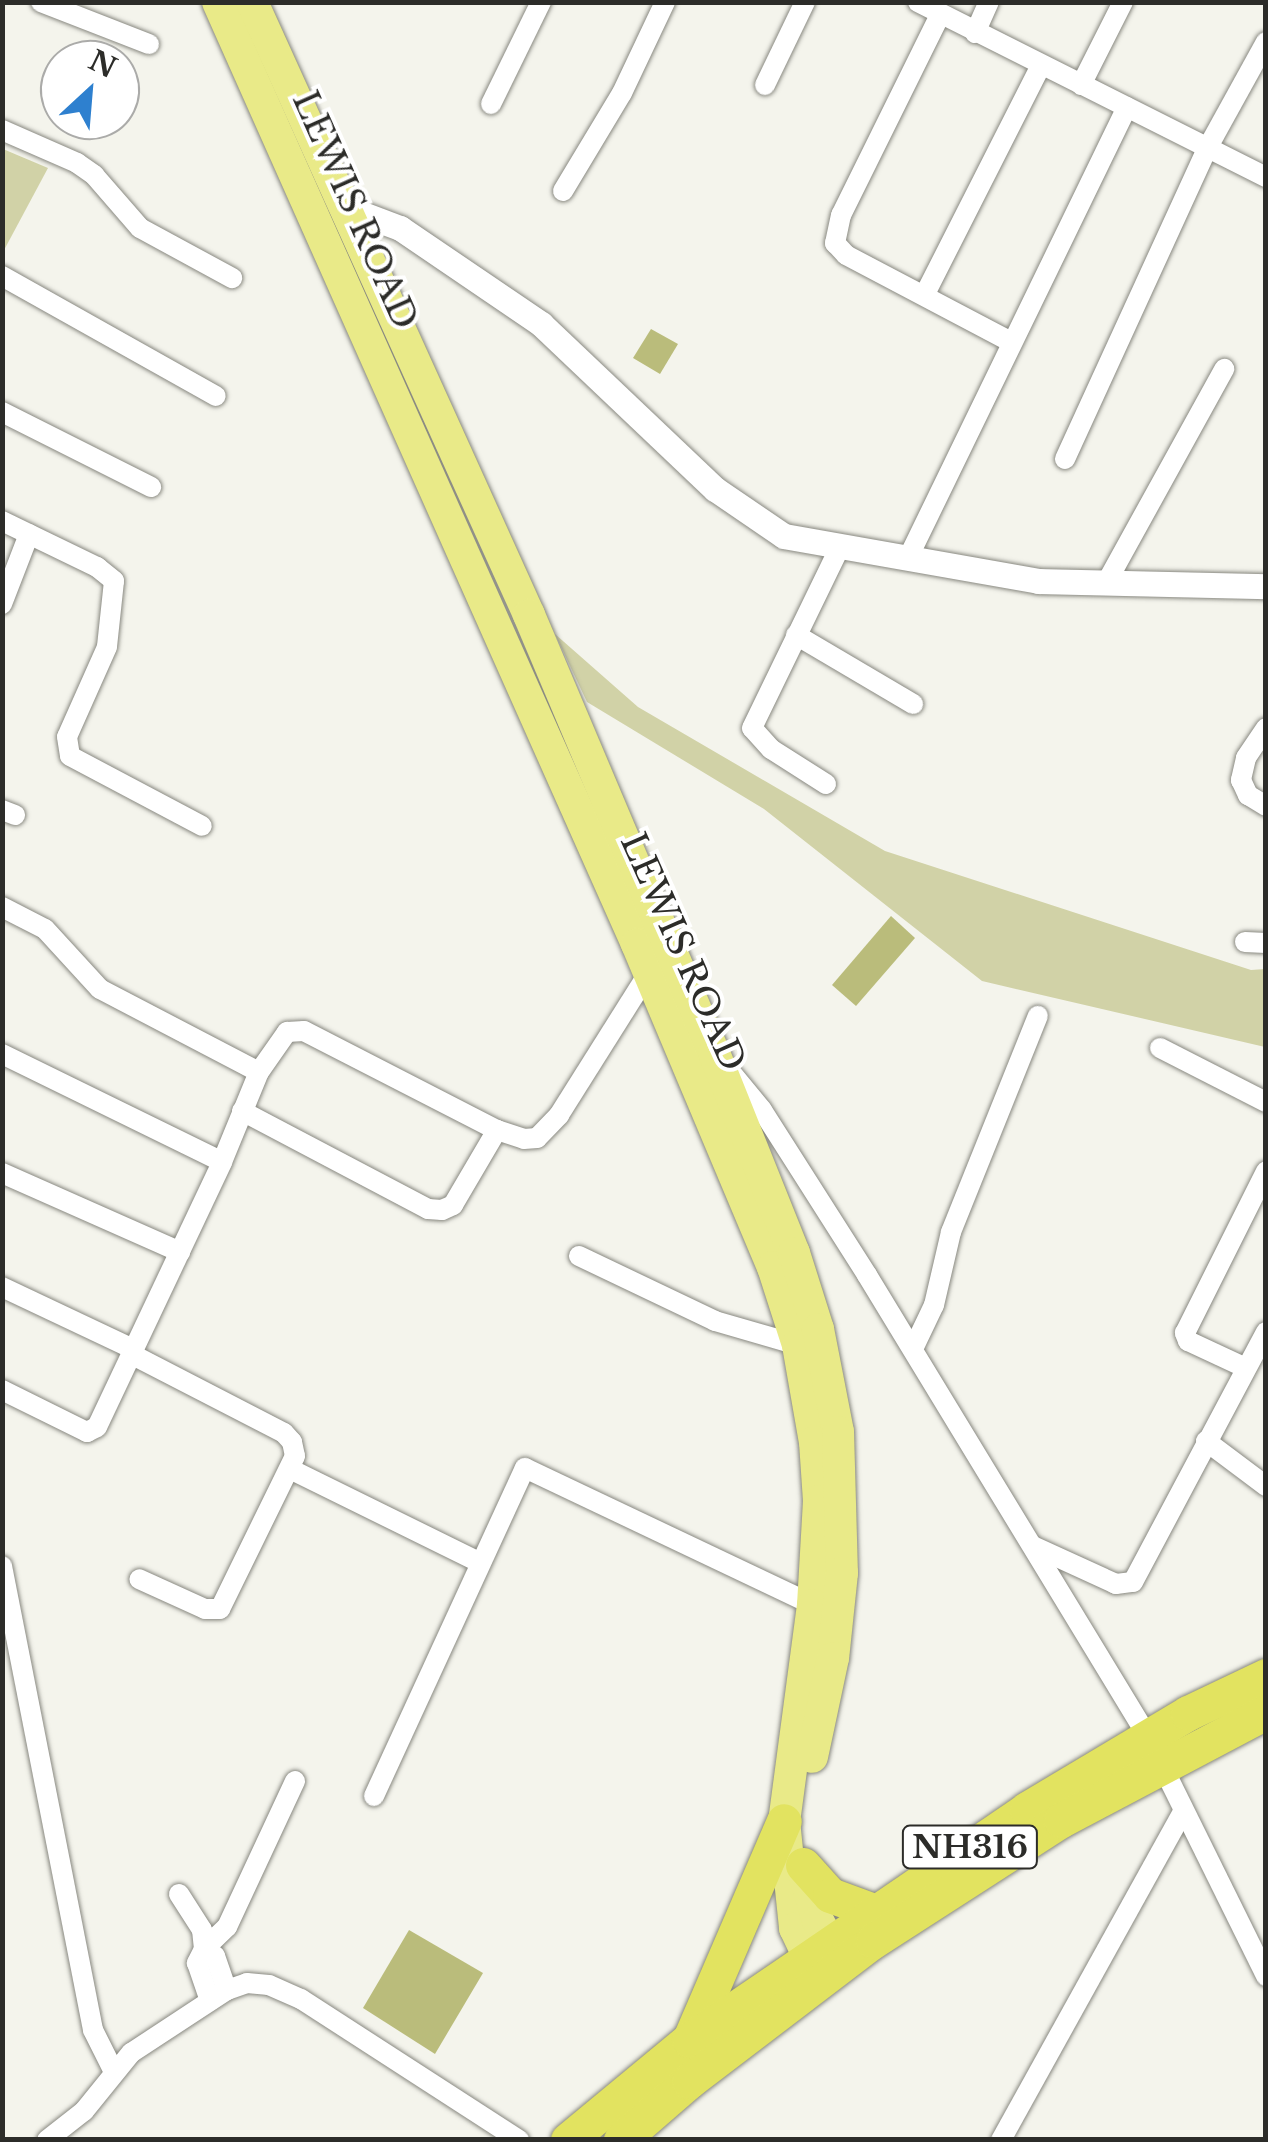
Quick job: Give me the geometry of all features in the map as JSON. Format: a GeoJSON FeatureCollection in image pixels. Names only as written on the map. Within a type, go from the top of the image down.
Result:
{"type":"FeatureCollection","features":[{"type":"Feature","properties":{"kind":"highway","name":"NH316"},"geometry":{"type":"LineString","coordinates":[[568,2140],[689,2040],[824,1963],[874,1941],[1061,1820],[1266,1676]]}},
{"type":"Feature","properties":{"kind":"highway","name":"NH316"},"geometry":{"type":"LineString","coordinates":[[621,2140],[824,1963],[874,1911],[1027,1809],[1156,1752],[1266,1712]]}},
{"type":"Feature","properties":{"kind":"highway"},"geometry":{"type":"LineString","coordinates":[[689,2040],[784,1821]]}},
{"type":"Feature","properties":{"kind":"highway"},"geometry":{"type":"LineString","coordinates":[[802,1865],[830,1894],[874,1911]]}},
{"type":"Feature","properties":{"kind":"main road","name":"LEWIS ROAD"},"geometry":{"type":"LineString","coordinates":[[218,2],[382,329],[515,622],[572,715],[794,1252],[818,1329],[838,1432],[842,1573],[833,1658],[800,1824],[802,1865],[824,1963]]}},
{"type":"Feature","properties":{"kind":"main road","name":"LEWIS ROAD"},"geometry":{"type":"LineString","coordinates":[[252,2],[344,206],[382,329]]}},
{"type":"Feature","properties":{"kind":"main road","name":"LEWIS ROAD"},"geometry":{"type":"LineString","coordinates":[[515,622],[538,724],[774,1267],[798,1345],[817,1452],[813,1605],[784,1821],[788,1893],[824,1963]]}},
{"type":"Feature","properties":{"kind":"street"},"geometry":{"type":"LineString","coordinates":[[42,2],[149,44]]}},
{"type":"Feature","properties":{"kind":"street"},"geometry":{"type":"LineString","coordinates":[[491,104],[541,2]]}},
{"type":"Feature","properties":{"kind":"street"},"geometry":{"type":"LineString","coordinates":[[563,191],[622,93],[665,2]]}},
{"type":"Feature","properties":{"kind":"street"},"geometry":{"type":"LineString","coordinates":[[766,84],[805,2]]}},
{"type":"Feature","properties":{"kind":"street"},"geometry":{"type":"LineString","coordinates":[[918,2],[1266,177]]}},
{"type":"Feature","properties":{"kind":"street"},"geometry":{"type":"LineString","coordinates":[[975,33],[989,2]]}},
{"type":"Feature","properties":{"kind":"street"},"geometry":{"type":"LineString","coordinates":[[1081,85],[1123,2]]}},
{"type":"Feature","properties":{"kind":"street"},"geometry":{"type":"LineString","coordinates":[[940,16],[834,232],[835,243],[846,255],[1011,342]]}},
{"type":"Feature","properties":{"kind":"street"},"geometry":{"type":"LineString","coordinates":[[1065,458],[1208,147],[1266,42]]}},
{"type":"Feature","properties":{"kind":"street"},"geometry":{"type":"LineString","coordinates":[[925,294],[1041,65]]}},
{"type":"Feature","properties":{"kind":"street"},"geometry":{"type":"LineString","coordinates":[[909,556],[1127,107]]}},
{"type":"Feature","properties":{"kind":"street"},"geometry":{"type":"LineString","coordinates":[[2,130],[77,164],[94,175],[140,228],[232,278]]}},
{"type":"Feature","properties":{"kind":"street"},"geometry":{"type":"LineString","coordinates":[[344,206],[400,228],[540,324],[715,489],[754,520],[784,536],[1038,581],[1266,586]]}},
{"type":"Feature","properties":{"kind":"street"},"geometry":{"type":"LineString","coordinates":[[2,276],[216,396]]}},
{"type":"Feature","properties":{"kind":"street"},"geometry":{"type":"LineString","coordinates":[[1105,585],[1224,369]]}},
{"type":"Feature","properties":{"kind":"street"},"geometry":{"type":"LineString","coordinates":[[2,412],[151,487]]}},
{"type":"Feature","properties":{"kind":"street"},"geometry":{"type":"LineString","coordinates":[[2,521],[96,567],[114,580],[107,616],[107,647],[67,737],[70,756],[202,826]]}},
{"type":"Feature","properties":{"kind":"street"},"geometry":{"type":"LineString","coordinates":[[2,604],[29,534]]}},
{"type":"Feature","properties":{"kind":"street"},"geometry":{"type":"LineString","coordinates":[[826,784],[758,739],[752,728],[841,545]]}},
{"type":"Feature","properties":{"kind":"street"},"geometry":{"type":"LineString","coordinates":[[796,635],[913,704]]}},
{"type":"Feature","properties":{"kind":"street"},"geometry":{"type":"LineString","coordinates":[[1266,728],[1246,758],[1241,780],[1248,795],[1266,806]]}},
{"type":"Feature","properties":{"kind":"street"},"geometry":{"type":"LineString","coordinates":[[2,907],[59,941],[100,989],[259,1072]]}},
{"type":"Feature","properties":{"kind":"street"},"geometry":{"type":"LineString","coordinates":[[2,1390],[93,1431],[222,1162],[259,1072],[287,1032],[304,1031],[497,1130],[524,1139],[549,1129],[649,972]]}},
{"type":"Feature","properties":{"kind":"street"},"geometry":{"type":"LineString","coordinates":[[913,1348],[934,1305],[951,1232],[1038,1016]]}},
{"type":"Feature","properties":{"kind":"street"},"geometry":{"type":"LineString","coordinates":[[1160,1048],[1266,1102]]}},
{"type":"Feature","properties":{"kind":"street"},"geometry":{"type":"LineString","coordinates":[[714,1053],[762,1110],[1033,1546],[1156,1752],[1266,1976]]}},
{"type":"Feature","properties":{"kind":"street"},"geometry":{"type":"LineString","coordinates":[[2,1054],[222,1162]]}},
{"type":"Feature","properties":{"kind":"street"},"geometry":{"type":"LineString","coordinates":[[242,1112],[428,1208],[442,1210],[453,1205],[497,1130]]}},
{"type":"Feature","properties":{"kind":"street"},"geometry":{"type":"LineString","coordinates":[[1246,1368],[1199,1347],[1184,1333],[1266,1171]]}},
{"type":"Feature","properties":{"kind":"street"},"geometry":{"type":"LineString","coordinates":[[2,1174],[180,1252]]}},
{"type":"Feature","properties":{"kind":"street"},"geometry":{"type":"LineString","coordinates":[[580,1256],[714,1322],[798,1345]]}},
{"type":"Feature","properties":{"kind":"street"},"geometry":{"type":"LineString","coordinates":[[2,1287],[132,1352],[284,1434],[292,1442],[294,1456],[290,1469],[220,1608],[205,1610],[140,1578]]}},
{"type":"Feature","properties":{"kind":"street"},"geometry":{"type":"LineString","coordinates":[[1033,1546],[1116,1584],[1133,1582],[1264,1338]]}},
{"type":"Feature","properties":{"kind":"street"},"geometry":{"type":"LineString","coordinates":[[1206,1441],[1266,1486]]}},
{"type":"Feature","properties":{"kind":"street"},"geometry":{"type":"LineString","coordinates":[[374,1796],[520,1475],[530,1468],[813,1605]]}},
{"type":"Feature","properties":{"kind":"street"},"geometry":{"type":"LineString","coordinates":[[290,1469],[479,1562]]}},
{"type":"Feature","properties":{"kind":"street"},"geometry":{"type":"LineString","coordinates":[[2,1566],[93,2030],[113,2070]]}},
{"type":"Feature","properties":{"kind":"street"},"geometry":{"type":"LineString","coordinates":[[219,1995],[197,1964],[204,1949],[227,1927],[294,1781]]}},
{"type":"Feature","properties":{"kind":"street"},"geometry":{"type":"LineString","coordinates":[[1000,2140],[1183,1812]]}},
{"type":"Feature","properties":{"kind":"street"},"geometry":{"type":"LineString","coordinates":[[179,1894],[202,1930],[204,1949]]}},
{"type":"Feature","properties":{"kind":"street"},"geometry":{"type":"LineString","coordinates":[[47,2140],[84,2112],[113,2070],[219,1995],[247,1983],[270,1985],[301,1999],[519,2140]]}},
{"type":"Feature","properties":{"kind":"green space"},"geometry":{"type":"Polygon","coordinates":[[[3,149],[48,168],[3,252],[3,149]]]}},
{"type":"Feature","properties":{"kind":"green space"},"geometry":{"type":"Polygon","coordinates":[[[555,634],[638,707],[885,851],[1251,970],[1265,969],[1265,1047],[982,981],[764,809],[587,702],[555,634]]]}},
{"type":"Feature","properties":{"kind":"building"},"geometry":{"type":"Polygon","coordinates":[[[651,329],[678,344],[660,374],[633,358],[651,329]]]}},
{"type":"Feature","properties":{"kind":"building"},"geometry":{"type":"Polygon","coordinates":[[[891,916],[915,938],[856,1006],[832,985],[891,916]]]}},
{"type":"Feature","properties":{"kind":"building"},"geometry":{"type":"Polygon","coordinates":[[[409,1930],[483,1973],[435,2054],[363,2008],[409,1930]]]}}]}
